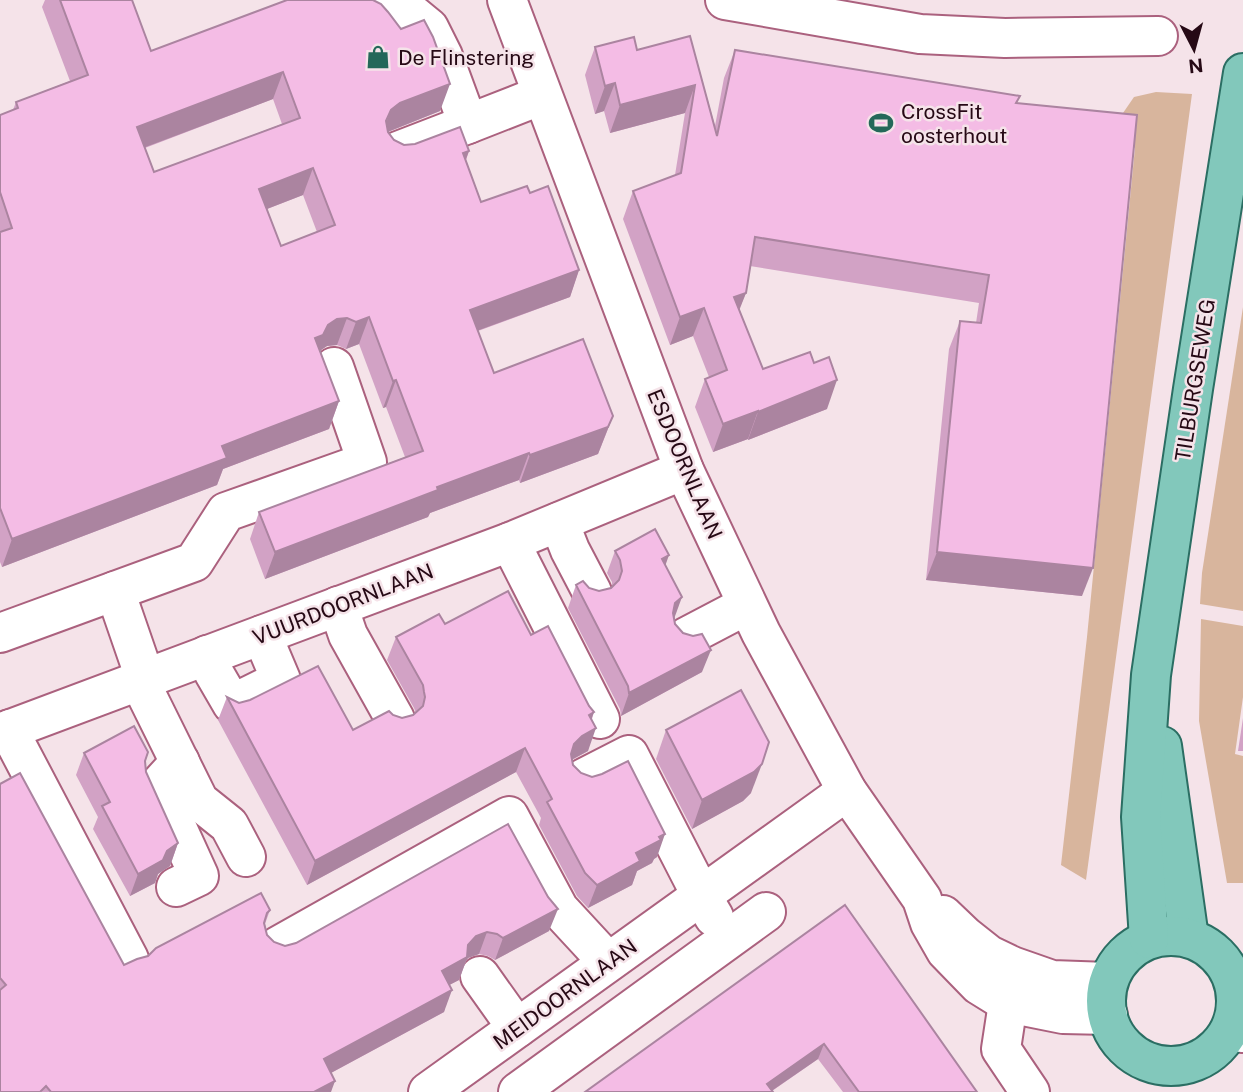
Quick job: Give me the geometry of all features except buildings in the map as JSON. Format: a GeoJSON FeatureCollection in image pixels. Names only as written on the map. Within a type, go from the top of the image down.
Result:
{"type":"FeatureCollection","features":[{"type":"Feature","properties":{"kind":"main road","name":"TILBURGSEWEG"},"geometry":{"type":"LineString","coordinates":[[1149,939],[1141,817],[1151,675],[1242,79]]}},
{"type":"Feature","properties":{"kind":"main road","name":"TILBURGSEWEG"},"geometry":{"type":"LineString","coordinates":[[1151,675],[1189,938]]}},
{"type":"Feature","properties":{"kind":"main road"},"geometry":{"type":"LineString","coordinates":[[1169,935],[1189,938],[1205,944],[1219,955],[1239,989],[1236,1032],[1212,1052],[1198,1076],[1184,1065],[1168,1066],[1156,1078],[1112,1029],[1108,999],[1117,964],[1131,949],[1149,939],[1169,935]]}},
{"type":"Feature","properties":{"kind":"street"},"geometry":{"type":"LineString","coordinates":[[384,0],[406,9],[429,28],[443,56],[468,124]]}},
{"type":"Feature","properties":{"kind":"street","name":"ESDOORNLAAN"},"geometry":{"type":"LineString","coordinates":[[507,0],[684,470],[761,633],[847,791],[922,899],[989,954],[1013,966],[1108,999]]}},
{"type":"Feature","properties":{"kind":"street"},"geometry":{"type":"LineString","coordinates":[[725,0],[920,34],[1005,38],[1158,36]]}},
{"type":"Feature","properties":{"kind":"street"},"geometry":{"type":"LineString","coordinates":[[398,151],[542,95]]}},
{"type":"Feature","properties":{"kind":"street"},"geometry":{"type":"LineString","coordinates":[[2,644],[115,591],[194,562],[226,512],[367,462],[334,367]]}},
{"type":"Feature","properties":{"kind":"street","name":"VUURDOORNLAAN"},"geometry":{"type":"LineString","coordinates":[[5,731],[510,542],[684,470]]}},
{"type":"Feature","properties":{"kind":"street"},"geometry":{"type":"LineString","coordinates":[[559,522],[570,551],[592,592]]}},
{"type":"Feature","properties":{"kind":"street"},"geometry":{"type":"LineString","coordinates":[[510,542],[600,719]]}},
{"type":"Feature","properties":{"kind":"street"},"geometry":{"type":"LineString","coordinates":[[115,591],[148,698],[199,801],[229,825],[246,857]]}},
{"type":"Feature","properties":{"kind":"street"},"geometry":{"type":"LineString","coordinates":[[686,637],[747,605]]}},
{"type":"Feature","properties":{"kind":"street"},"geometry":{"type":"LineString","coordinates":[[338,606],[348,635],[395,719]]}},
{"type":"Feature","properties":{"kind":"street"},"geometry":{"type":"LineString","coordinates":[[207,655],[232,704],[285,687],[262,635]]}},
{"type":"Feature","properties":{"kind":"street"},"geometry":{"type":"LineString","coordinates":[[5,731],[17,746],[129,959]]}},
{"type":"Feature","properties":{"kind":"street"},"geometry":{"type":"LineString","coordinates":[[584,778],[629,754],[701,895],[728,940]]}},
{"type":"Feature","properties":{"kind":"street"},"geometry":{"type":"LineString","coordinates":[[176,887],[199,876],[158,786],[180,762]]}},
{"type":"Feature","properties":{"kind":"street","name":"MEIDOORNLAAN"},"geometry":{"type":"LineString","coordinates":[[428,1092],[847,791]]}},
{"type":"Feature","properties":{"kind":"street"},"geometry":{"type":"LineString","coordinates":[[278,946],[509,816],[559,909],[608,962]]}},
{"type":"Feature","properties":{"kind":"street","name":"ESDOORNLAAN"},"geometry":{"type":"LineString","coordinates":[[922,899],[930,923],[946,951],[979,985],[1008,1003],[1063,1014],[1108,999]]}},
{"type":"Feature","properties":{"kind":"street"},"geometry":{"type":"LineString","coordinates":[[517,1092],[766,912]]}},
{"type":"Feature","properties":{"kind":"street"},"geometry":{"type":"LineString","coordinates":[[480,976],[517,1028]]}},
{"type":"Feature","properties":{"kind":"street"},"geometry":{"type":"LineString","coordinates":[[1008,1003],[1001,1049],[1030,1092]]}},
{"type":"Feature","properties":{"kind":"shaded area"},"geometry":{"type":"Polygon","coordinates":[[[1156,92],[1192,94],[1086,880],[1061,865],[1087,637],[1135,148],[1112,129],[1134,97],[1156,92]]]}},
{"type":"Feature","properties":{"kind":"shaded area"},"geometry":{"type":"Polygon","coordinates":[[[1243,307],[1243,611],[1200,604],[1202,573],[1243,307]]]}},
{"type":"Feature","properties":{"kind":"shaded area"},"geometry":{"type":"Polygon","coordinates":[[[1201,619],[1243,626],[1243,697],[1235,754],[1243,756],[1243,883],[1227,883],[1199,721],[1201,619]]]}},
{"type":"Feature","properties":{"kind":"place","name":"De Flinstering"},"geometry":{"type":"Point","coordinates":[378,57]}},
{"type":"Feature","properties":{"kind":"place","name":"CrossFit oosterhout"},"geometry":{"type":"Point","coordinates":[881,123]}}]}
